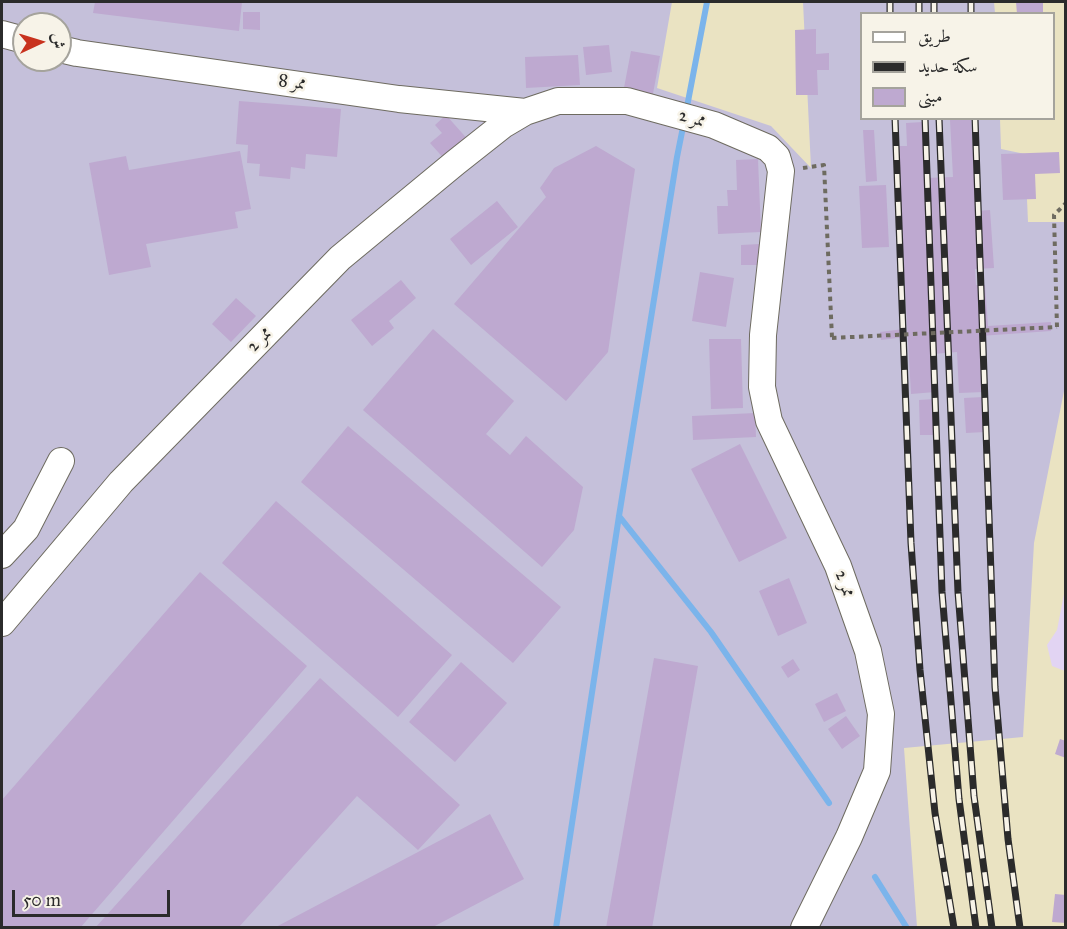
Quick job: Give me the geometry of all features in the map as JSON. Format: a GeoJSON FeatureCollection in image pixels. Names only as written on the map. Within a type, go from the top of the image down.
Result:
{"type":"FeatureCollection","features":[{"type":"Feature","properties":{"kind":"lane","name":"ممر 8"},"geometry":{"type":"LineString","coordinates":[[72,52],[399,99],[513,111]]}},
{"type":"Feature","properties":{"kind":"lane","name":"ممر 2"},"geometry":{"type":"LineString","coordinates":[[2,623],[121,482],[340,258],[503,125],[513,111],[558,101],[627,101],[714,124],[768,148],[777,157],[781,171],[763,335],[762,387],[769,421],[838,566],[868,651],[881,714],[877,771],[849,837],[804,927]]}},
{"type":"Feature","properties":{"kind":"lane"},"geometry":{"type":"LineString","coordinates":[[2,555],[26,529],[61,461]]}},
{"type":"Feature","properties":{"kind":"lane"},"geometry":{"type":"LineString","coordinates":[[26,529],[62,552]]}},
{"type":"Feature","properties":{"kind":"path"},"geometry":{"type":"LineString","coordinates":[[824,165],[832,338],[1057,327],[1053,215],[1065,203]]}},
{"type":"Feature","properties":{"kind":"shaded area"},"geometry":{"type":"Polygon","coordinates":[[[2,2],[672,2],[657,88],[771,126],[811,168],[803,2],[994,2],[995,12],[860,12],[860,120],[1000,120],[1001,149],[1025,154],[1028,222],[1065,222],[1065,386],[1034,543],[1023,737],[904,748],[917,927],[2,928],[2,2]]]}},
{"type":"Feature","properties":{"kind":"shaded area"},"geometry":{"type":"Polygon","coordinates":[[[1065,589],[1065,671],[1052,666],[1047,645],[1057,630],[1065,589]]]}},
{"type":"Feature","properties":{"kind":"building"},"geometry":{"type":"Polygon","coordinates":[[[95,2],[242,2],[239,31],[93,13],[95,2]]]}},
{"type":"Feature","properties":{"kind":"building"},"geometry":{"type":"Polygon","coordinates":[[[1016,2],[1043,2],[1043,12],[1017,12],[1016,2]]]}},
{"type":"Feature","properties":{"kind":"building"},"geometry":{"type":"Polygon","coordinates":[[[243,12],[260,12],[260,30],[243,29],[243,12]]]}},
{"type":"Feature","properties":{"kind":"building"},"geometry":{"type":"Polygon","coordinates":[[[816,29],[816,54],[829,53],[829,70],[817,70],[818,95],[796,95],[795,30],[816,29]]]}},
{"type":"Feature","properties":{"kind":"building"},"geometry":{"type":"Polygon","coordinates":[[[609,45],[612,72],[586,75],[583,47],[609,45]]]}},
{"type":"Feature","properties":{"kind":"building"},"geometry":{"type":"Polygon","coordinates":[[[631,51],[660,56],[652,99],[623,93],[631,51]]]}},
{"type":"Feature","properties":{"kind":"building"},"geometry":{"type":"Polygon","coordinates":[[[578,55],[580,85],[526,88],[525,57],[578,55]]]}},
{"type":"Feature","properties":{"kind":"building"},"geometry":{"type":"Polygon","coordinates":[[[239,101],[341,109],[337,157],[306,154],[305,169],[291,167],[290,179],[259,176],[260,164],[247,163],[248,145],[236,144],[239,101]]]}},
{"type":"Feature","properties":{"kind":"building"},"geometry":{"type":"Polygon","coordinates":[[[446,115],[470,142],[447,162],[430,143],[442,133],[435,125],[446,115]]]}},
{"type":"Feature","properties":{"kind":"building"},"geometry":{"type":"Polygon","coordinates":[[[950,120],[971,120],[976,211],[990,210],[994,268],[975,269],[976,285],[985,285],[988,326],[1051,322],[1051,331],[980,336],[984,392],[959,393],[957,352],[933,354],[935,392],[911,394],[897,146],[907,146],[906,123],[923,122],[926,178],[953,177],[950,120]]]}},
{"type":"Feature","properties":{"kind":"building"},"geometry":{"type":"Polygon","coordinates":[[[863,130],[874,130],[877,181],[866,182],[863,130]]]}},
{"type":"Feature","properties":{"kind":"building"},"geometry":{"type":"Polygon","coordinates":[[[596,146],[635,169],[608,352],[566,401],[454,304],[546,197],[540,188],[554,168],[596,146]]]}},
{"type":"Feature","properties":{"kind":"building"},"geometry":{"type":"Polygon","coordinates":[[[240,151],[251,209],[235,212],[238,228],[146,244],[151,267],[109,275],[89,163],[126,156],[129,170],[240,151]]]}},
{"type":"Feature","properties":{"kind":"building"},"geometry":{"type":"Polygon","coordinates":[[[1059,152],[1060,173],[1035,174],[1036,199],[1003,200],[1001,154],[1059,152]]]}},
{"type":"Feature","properties":{"kind":"building"},"geometry":{"type":"Polygon","coordinates":[[[758,159],[761,232],[718,234],[717,206],[728,206],[727,190],[737,190],[736,160],[758,159]]]}},
{"type":"Feature","properties":{"kind":"building"},"geometry":{"type":"Polygon","coordinates":[[[886,185],[889,247],[862,248],[859,186],[886,185]]]}},
{"type":"Feature","properties":{"kind":"building"},"geometry":{"type":"Polygon","coordinates":[[[497,201],[518,227],[471,265],[450,239],[497,201]]]}},
{"type":"Feature","properties":{"kind":"building"},"geometry":{"type":"Polygon","coordinates":[[[760,244],[760,265],[741,265],[741,245],[760,244]]]}},
{"type":"Feature","properties":{"kind":"building"},"geometry":{"type":"Polygon","coordinates":[[[700,272],[734,278],[726,327],[692,321],[700,272]]]}},
{"type":"Feature","properties":{"kind":"building"},"geometry":{"type":"Polygon","coordinates":[[[401,280],[416,298],[389,321],[394,328],[372,346],[351,320],[401,280]]]}},
{"type":"Feature","properties":{"kind":"building"},"geometry":{"type":"Polygon","coordinates":[[[236,298],[256,316],[231,342],[212,324],[236,298]]]}},
{"type":"Feature","properties":{"kind":"building"},"geometry":{"type":"Polygon","coordinates":[[[433,329],[514,401],[486,434],[510,455],[526,436],[583,487],[574,530],[542,567],[363,410],[433,329]]]}},
{"type":"Feature","properties":{"kind":"building"},"geometry":{"type":"Polygon","coordinates":[[[904,329],[905,337],[881,340],[880,332],[904,329]]]}},
{"type":"Feature","properties":{"kind":"building"},"geometry":{"type":"Polygon","coordinates":[[[709,339],[741,339],[743,408],[711,409],[709,339]]]}},
{"type":"Feature","properties":{"kind":"building"},"geometry":{"type":"Polygon","coordinates":[[[983,397],[985,432],[966,433],[964,398],[983,397]]]}},
{"type":"Feature","properties":{"kind":"building"},"geometry":{"type":"Polygon","coordinates":[[[935,399],[936,435],[920,435],[919,400],[935,399]]]}},
{"type":"Feature","properties":{"kind":"building"},"geometry":{"type":"Polygon","coordinates":[[[755,413],[756,437],[693,440],[692,416],[755,413]]]}},
{"type":"Feature","properties":{"kind":"building"},"geometry":{"type":"Polygon","coordinates":[[[348,426],[561,607],[513,663],[301,482],[348,426]]]}},
{"type":"Feature","properties":{"kind":"building"},"geometry":{"type":"Polygon","coordinates":[[[740,444],[787,538],[739,562],[691,469],[740,444]]]}},
{"type":"Feature","properties":{"kind":"building"},"geometry":{"type":"Polygon","coordinates":[[[276,501],[452,655],[398,717],[222,563],[276,501]]]}},
{"type":"Feature","properties":{"kind":"building"},"geometry":{"type":"Polygon","coordinates":[[[200,572],[307,666],[80,928],[2,928],[2,800],[200,572]]]}},
{"type":"Feature","properties":{"kind":"building"},"geometry":{"type":"Polygon","coordinates":[[[789,578],[807,623],[778,636],[759,591],[789,578]]]}},
{"type":"Feature","properties":{"kind":"building"},"geometry":{"type":"Polygon","coordinates":[[[654,658],[698,666],[652,928],[606,928],[654,658]]]}},
{"type":"Feature","properties":{"kind":"building"},"geometry":{"type":"Polygon","coordinates":[[[793,659],[800,670],[788,678],[781,667],[793,659]]]}},
{"type":"Feature","properties":{"kind":"building"},"geometry":{"type":"Polygon","coordinates":[[[461,662],[507,703],[455,762],[409,722],[461,662]]]}},
{"type":"Feature","properties":{"kind":"building"},"geometry":{"type":"Polygon","coordinates":[[[320,678],[460,805],[418,850],[357,796],[238,928],[95,928],[320,678]]]}},
{"type":"Feature","properties":{"kind":"building"},"geometry":{"type":"Polygon","coordinates":[[[837,693],[846,711],[824,722],[815,704],[837,693]]]}},
{"type":"Feature","properties":{"kind":"building"},"geometry":{"type":"Polygon","coordinates":[[[846,716],[860,736],[842,749],[828,729],[846,716]]]}},
{"type":"Feature","properties":{"kind":"building"},"geometry":{"type":"Polygon","coordinates":[[[1060,739],[1066,741],[1066,758],[1055,754],[1060,739]]]}},
{"type":"Feature","properties":{"kind":"building"},"geometry":{"type":"Polygon","coordinates":[[[490,814],[524,879],[431,928],[274,928],[490,814]]]}},
{"type":"Feature","properties":{"kind":"building"},"geometry":{"type":"Polygon","coordinates":[[[1055,894],[1066,895],[1066,923],[1052,922],[1055,894]]]}},
{"type":"Feature","properties":{"kind":"waterway"},"geometry":{"type":"LineString","coordinates":[[686,112],[707,2]]}},
{"type":"Feature","properties":{"kind":"waterway"},"geometry":{"type":"LineString","coordinates":[[556,928],[619,516],[684,122]]}},
{"type":"Feature","properties":{"kind":"waterway"},"geometry":{"type":"LineString","coordinates":[[619,516],[711,632],[829,803]]}},
{"type":"Feature","properties":{"kind":"waterway"},"geometry":{"type":"LineString","coordinates":[[875,877],[907,928]]}},
{"type":"Feature","properties":{"kind":"railway"},"geometry":{"type":"LineString","coordinates":[[890,2],[890,12]]}},
{"type":"Feature","properties":{"kind":"railway"},"geometry":{"type":"LineString","coordinates":[[919,2],[919,12]]}},
{"type":"Feature","properties":{"kind":"railway"},"geometry":{"type":"LineString","coordinates":[[934,2],[934,12]]}},
{"type":"Feature","properties":{"kind":"railway"},"geometry":{"type":"LineString","coordinates":[[971,2],[971,12]]}},
{"type":"Feature","properties":{"kind":"railway"},"geometry":{"type":"LineString","coordinates":[[895,120],[911,543],[920,670],[935,813],[954,928]]}},
{"type":"Feature","properties":{"kind":"railway"},"geometry":{"type":"LineString","coordinates":[[925,120],[942,592],[959,799],[976,928]]}},
{"type":"Feature","properties":{"kind":"railway"},"geometry":{"type":"LineString","coordinates":[[939,120],[958,592],[974,796],[992,928]]}},
{"type":"Feature","properties":{"kind":"railway"},"geometry":{"type":"LineString","coordinates":[[975,120],[995,687],[1008,839],[1020,928]]}}]}
